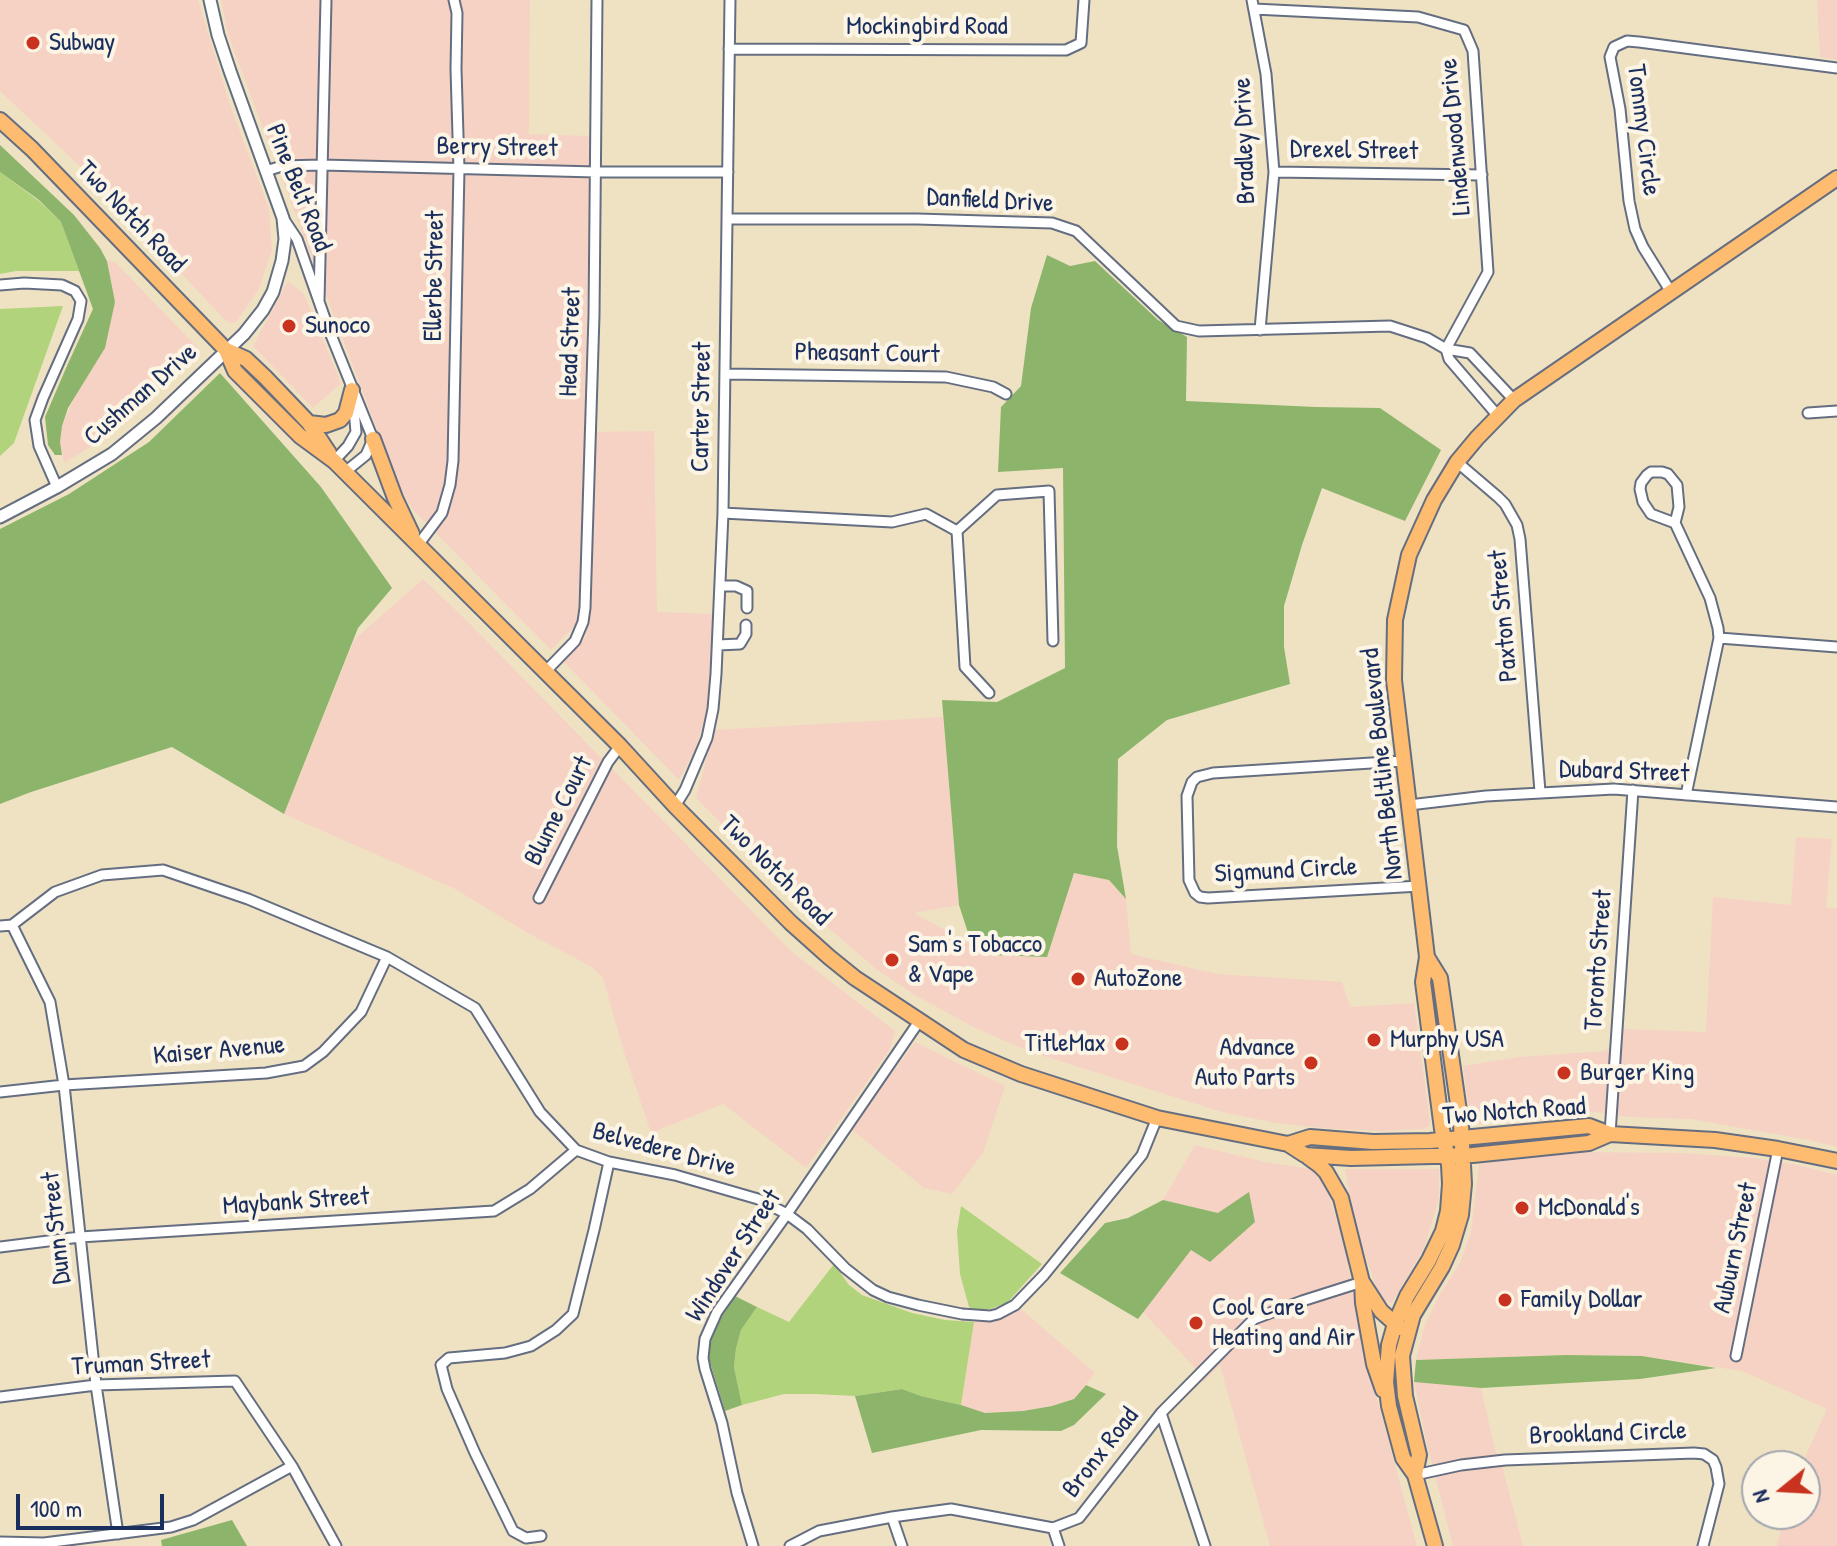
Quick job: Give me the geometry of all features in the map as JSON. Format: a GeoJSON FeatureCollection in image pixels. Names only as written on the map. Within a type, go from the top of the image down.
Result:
{"type":"FeatureCollection","features":[{"type":"Feature","properties":{"kind":"main road","name":"Two Notch Road"},"geometry":{"type":"LineString","coordinates":[[0,120],[32,149],[226,350],[235,371],[300,436],[340,466],[813,943],[855,978],[964,1050],[1021,1074],[1157,1118],[1288,1144],[1305,1155],[1448,1160],[1468,1155],[1589,1143],[1610,1134]]}},
{"type":"Feature","properties":{"kind":"main road","name":"North Beltline Boulevard"},"geometry":{"type":"LineString","coordinates":[[1401,1329],[1407,1296],[1443,1231],[1449,1202],[1448,1160],[1437,1141],[1423,982],[1427,957],[1394,680],[1394,639],[1399,597],[1409,555],[1434,500],[1457,462],[1514,400],[1835,185]]}},
{"type":"Feature","properties":{"kind":"main road","name":"Two Notch Road"},"geometry":{"type":"LineString","coordinates":[[226,350],[246,359],[309,423],[340,466]]}},
{"type":"Feature","properties":{"kind":"main road"},"geometry":{"type":"LineString","coordinates":[[309,423],[326,425],[340,420],[346,413],[352,390]]}},
{"type":"Feature","properties":{"kind":"main road"},"geometry":{"type":"LineString","coordinates":[[373,439],[395,498],[418,545]]}},
{"type":"Feature","properties":{"kind":"main road"},"geometry":{"type":"LineString","coordinates":[[1389,1406],[1387,1356],[1442,1267],[1455,1236],[1464,1197],[1468,1155],[1440,978],[1427,957]]}},
{"type":"Feature","properties":{"kind":"main road","name":"Two Notch Road"},"geometry":{"type":"LineString","coordinates":[[1288,1144],[1310,1137],[1373,1142],[1437,1141],[1462,1132],[1589,1126],[1610,1134],[1687,1137],[1778,1149],[1837,1161]]}},
{"type":"Feature","properties":{"kind":"main road"},"geometry":{"type":"LineString","coordinates":[[1305,1155],[1326,1172],[1341,1198]]}},
{"type":"Feature","properties":{"kind":"main road"},"geometry":{"type":"LineString","coordinates":[[1340,1158],[1341,1198],[1362,1282],[1374,1364],[1403,1458],[1415,1475],[1435,1546]]}},
{"type":"Feature","properties":{"kind":"main road"},"geometry":{"type":"LineString","coordinates":[[1362,1282],[1381,1311],[1401,1329],[1402,1377],[1419,1455],[1415,1475]]}},
{"type":"Feature","properties":{"kind":"street","name":"Pine Belt Road"},"geometry":{"type":"LineString","coordinates":[[210,0],[226,59],[283,218],[297,239],[373,439]]}},
{"type":"Feature","properties":{"kind":"street"},"geometry":{"type":"LineString","coordinates":[[319,301],[326,0]]}},
{"type":"Feature","properties":{"kind":"street","name":"Ellerbe Street"},"geometry":{"type":"LineString","coordinates":[[418,545],[442,513],[452,476],[459,169],[457,13],[454,0]]}},
{"type":"Feature","properties":{"kind":"street","name":"Head Street"},"geometry":{"type":"LineString","coordinates":[[545,672],[575,641],[583,622],[594,315],[597,0]]}},
{"type":"Feature","properties":{"kind":"street","name":"Carter Street"},"geometry":{"type":"LineString","coordinates":[[675,806],[707,738],[713,709],[718,645],[723,513],[730,0]]}},
{"type":"Feature","properties":{"kind":"street","name":"Mockingbird Road"},"geometry":{"type":"LineString","coordinates":[[729,49],[1066,50],[1081,43],[1084,0]]}},
{"type":"Feature","properties":{"kind":"street","name":"Bradley Drive"},"geometry":{"type":"LineString","coordinates":[[1253,5],[1266,74],[1274,172],[1260,330]]}},
{"type":"Feature","properties":{"kind":"street","name":"Lindenwood Drive"},"geometry":{"type":"LineString","coordinates":[[1253,5],[1418,17],[1464,30],[1473,51],[1488,272],[1446,349]]}},
{"type":"Feature","properties":{"kind":"street","name":"Tommy Circle"},"geometry":{"type":"LineString","coordinates":[[1671,292],[1635,229],[1629,201],[1620,109],[1610,57],[1614,47],[1627,41],[1639,42],[1837,68]]}},
{"type":"Feature","properties":{"kind":"street","name":"Berry Street"},"geometry":{"type":"LineString","coordinates":[[266,171],[282,166],[322,165],[728,172]]}},
{"type":"Feature","properties":{"kind":"street","name":"Drexel Street"},"geometry":{"type":"LineString","coordinates":[[1274,172],[1482,175]]}},
{"type":"Feature","properties":{"kind":"street","name":"Cushman Drive"},"geometry":{"type":"LineString","coordinates":[[0,517],[112,454],[156,418],[244,334],[270,300],[282,261],[285,239],[283,218]]}},
{"type":"Feature","properties":{"kind":"street","name":"Danfield Drive"},"geometry":{"type":"LineString","coordinates":[[727,219],[1052,223],[1076,231],[1176,326],[1199,331],[1390,326],[1427,338],[1446,349],[1470,353],[1514,400]]}},
{"type":"Feature","properties":{"kind":"street"},"geometry":{"type":"LineString","coordinates":[[0,285],[62,285],[75,291],[81,301],[78,319],[35,420],[39,446],[57,487]]}},
{"type":"Feature","properties":{"kind":"street"},"geometry":{"type":"LineString","coordinates":[[1446,349],[1449,359],[1498,416]]}},
{"type":"Feature","properties":{"kind":"street","name":"Pheasant Court"},"geometry":{"type":"LineString","coordinates":[[725,374],[946,377],[993,387],[1006,394]]}},
{"type":"Feature","properties":{"kind":"street","name":"Pine Belt Road"},"geometry":{"type":"LineString","coordinates":[[340,466],[356,432],[352,390]]}},
{"type":"Feature","properties":{"kind":"street"},"geometry":{"type":"LineString","coordinates":[[1808,413],[1837,411]]}},
{"type":"Feature","properties":{"kind":"street"},"geometry":{"type":"LineString","coordinates":[[340,466],[366,455],[373,439]]}},
{"type":"Feature","properties":{"kind":"street","name":"Paxton Street"},"geometry":{"type":"LineString","coordinates":[[1457,462],[1498,497],[1517,525],[1540,792]]}},
{"type":"Feature","properties":{"kind":"street"},"geometry":{"type":"LineString","coordinates":[[1675,523],[1651,514],[1643,502],[1641,483],[1651,472],[1668,474],[1677,485],[1680,500],[1675,523],[1717,619],[1719,638],[1686,795]]}},
{"type":"Feature","properties":{"kind":"street"},"geometry":{"type":"LineString","coordinates":[[957,531],[997,495],[1049,491],[1053,641]]}},
{"type":"Feature","properties":{"kind":"street"},"geometry":{"type":"LineString","coordinates":[[723,513],[892,522],[926,514],[957,531]]}},
{"type":"Feature","properties":{"kind":"street"},"geometry":{"type":"LineString","coordinates":[[957,531],[965,667],[989,693]]}},
{"type":"Feature","properties":{"kind":"street"},"geometry":{"type":"LineString","coordinates":[[720,586],[736,586],[747,591],[747,608]]}},
{"type":"Feature","properties":{"kind":"street"},"geometry":{"type":"LineString","coordinates":[[718,645],[740,644],[746,634],[746,625]]}},
{"type":"Feature","properties":{"kind":"street"},"geometry":{"type":"LineString","coordinates":[[1719,638],[1837,647]]}},
{"type":"Feature","properties":{"kind":"street","name":"Blume Court"},"geometry":{"type":"LineString","coordinates":[[539,898],[608,762],[620,746]]}},
{"type":"Feature","properties":{"kind":"street","name":"Sigmund Circle"},"geometry":{"type":"LineString","coordinates":[[1403,761],[1213,773],[1197,777],[1187,796],[1189,880],[1195,893],[1208,898],[1420,886]]}},
{"type":"Feature","properties":{"kind":"street","name":"Dubard Street"},"geometry":{"type":"LineString","coordinates":[[1409,805],[1540,792],[1633,790],[1837,807]]}},
{"type":"Feature","properties":{"kind":"street","name":"Toronto Street"},"geometry":{"type":"LineString","coordinates":[[1610,1134],[1633,790]]}},
{"type":"Feature","properties":{"kind":"street","name":"Belvedere Drive"},"geometry":{"type":"LineString","coordinates":[[12,925],[55,892],[102,875],[163,870],[248,899],[387,957],[475,1008],[540,1112],[576,1150],[609,1162],[675,1175],[758,1199],[807,1229],[861,1283],[880,1294],[962,1314],[998,1314],[1015,1305],[1044,1275],[1142,1155],[1157,1118]]}},
{"type":"Feature","properties":{"kind":"street"},"geometry":{"type":"LineString","coordinates":[[0,926],[12,925]]}},
{"type":"Feature","properties":{"kind":"street","name":"Dunn Street"},"geometry":{"type":"LineString","coordinates":[[12,925],[50,1002],[64,1085],[96,1385],[118,1534]]}},
{"type":"Feature","properties":{"kind":"street","name":"Kaiser Avenue"},"geometry":{"type":"LineString","coordinates":[[0,1092],[64,1085],[266,1073],[304,1066],[323,1052],[361,1012],[387,957]]}},
{"type":"Feature","properties":{"kind":"street","name":"Windover Street"},"geometry":{"type":"LineString","coordinates":[[753,1546],[705,1369],[703,1348],[708,1330],[717,1312],[920,1020]]}},
{"type":"Feature","properties":{"kind":"street","name":"Auburn Street"},"geometry":{"type":"LineString","coordinates":[[1736,1356],[1778,1149]]}},
{"type":"Feature","properties":{"kind":"street","name":"Maybank Street"},"geometry":{"type":"LineString","coordinates":[[0,1247],[80,1237],[494,1211],[530,1189],[576,1150]]}},
{"type":"Feature","properties":{"kind":"street"},"geometry":{"type":"LineString","coordinates":[[541,1536],[526,1538],[513,1531],[447,1389],[441,1365],[449,1358],[505,1353],[531,1346],[556,1330],[573,1314],[609,1162]]}},
{"type":"Feature","properties":{"kind":"street","name":"Bronx Road"},"geometry":{"type":"LineString","coordinates":[[790,1546],[819,1531],[951,1509],[1053,1528],[1079,1518],[1161,1413],[1254,1319],[1362,1282]]}},
{"type":"Feature","properties":{"kind":"street","name":"Truman Street"},"geometry":{"type":"LineString","coordinates":[[0,1397],[96,1385],[235,1381],[292,1466],[336,1546]]}},
{"type":"Feature","properties":{"kind":"street"},"geometry":{"type":"LineString","coordinates":[[1161,1413],[1205,1546]]}},
{"type":"Feature","properties":{"kind":"street","name":"Brookland Circle"},"geometry":{"type":"LineString","coordinates":[[1415,1475],[1505,1460],[1704,1454],[1713,1460],[1719,1484],[1703,1546]]}},
{"type":"Feature","properties":{"kind":"street"},"geometry":{"type":"LineString","coordinates":[[0,1542],[44,1543],[171,1527],[193,1520],[292,1466]]}},
{"type":"Feature","properties":{"kind":"street"},"geometry":{"type":"LineString","coordinates":[[892,1517],[902,1546]]}},
{"type":"Feature","properties":{"kind":"street"},"geometry":{"type":"LineString","coordinates":[[1053,1528],[1059,1546]]}},
{"type":"Feature","properties":{"kind":"shaded area"},"geometry":{"type":"Polygon","coordinates":[[[0,0],[198,0],[230,105],[269,209],[272,250],[259,289],[236,322],[225,320],[85,171],[0,91],[0,0]]]}},
{"type":"Feature","properties":{"kind":"shaded area"},"geometry":{"type":"Polygon","coordinates":[[[221,0],[530,0],[529,134],[591,136],[584,432],[654,431],[657,612],[714,614],[708,706],[696,748],[679,780],[564,662],[587,635],[574,627],[551,650],[414,511],[404,496],[228,34],[221,0]]]}},
{"type":"Feature","properties":{"kind":"shaded area"},"geometry":{"type":"Polygon","coordinates":[[[1817,0],[1837,0],[1837,60],[1820,57],[1817,0]]]}},
{"type":"Feature","properties":{"kind":"shaded area"},"geometry":{"type":"Polygon","coordinates":[[[107,261],[115,262],[198,348],[107,437],[64,463],[60,442],[62,426],[115,302],[107,261]]]}},
{"type":"Feature","properties":{"kind":"shaded area"},"geometry":{"type":"Polygon","coordinates":[[[288,281],[304,294],[341,383],[313,408],[253,346],[288,281]]]}},
{"type":"Feature","properties":{"kind":"shaded area"},"geometry":{"type":"Polygon","coordinates":[[[423,579],[791,951],[895,1031],[890,1049],[806,1168],[723,1104],[651,1133],[603,978],[592,967],[455,889],[284,814],[354,640],[423,579]]]}},
{"type":"Feature","properties":{"kind":"shaded area"},"geometry":{"type":"Polygon","coordinates":[[[943,717],[959,905],[914,913],[990,955],[1047,957],[1074,873],[1109,880],[1126,899],[1131,954],[1217,974],[1342,982],[1350,1007],[1414,1003],[1430,1123],[1428,1127],[1383,1131],[1333,1129],[1276,1123],[1222,1112],[1031,1052],[977,1029],[915,995],[876,969],[803,906],[696,798],[714,730],[943,717]]]}},
{"type":"Feature","properties":{"kind":"shaded area"},"geometry":{"type":"Polygon","coordinates":[[[1796,837],[1832,839],[1826,907],[1837,909],[1837,1147],[1691,1119],[1629,1117],[1596,1112],[1475,1124],[1470,1119],[1463,1066],[1519,1057],[1606,1051],[1624,1029],[1706,1032],[1713,897],[1791,905],[1796,837]]]}},
{"type":"Feature","properties":{"kind":"shaded area"},"geometry":{"type":"Polygon","coordinates":[[[915,1042],[1005,1086],[983,1153],[952,1194],[924,1188],[851,1129],[915,1042]]]}},
{"type":"Feature","properties":{"kind":"shaded area"},"geometry":{"type":"Polygon","coordinates":[[[1195,1145],[1265,1162],[1312,1169],[1323,1178],[1341,1233],[1373,1384],[1417,1546],[1270,1546],[1220,1365],[1203,1382],[1194,1367],[1143,1312],[1218,1213],[1163,1200],[1195,1145]]]}},
{"type":"Feature","properties":{"kind":"shaded area"},"geometry":{"type":"Polygon","coordinates":[[[1574,1152],[1682,1153],[1754,1158],[1837,1175],[1837,1546],[1777,1546],[1781,1530],[1821,1530],[1821,1450],[1808,1450],[1827,1409],[1742,1371],[1643,1356],[1416,1360],[1424,1327],[1460,1263],[1471,1232],[1479,1164],[1574,1152]]]}},
{"type":"Feature","properties":{"kind":"shaded area"},"geometry":{"type":"Polygon","coordinates":[[[1345,1169],[1439,1169],[1439,1198],[1424,1248],[1392,1303],[1380,1299],[1355,1225],[1345,1169]]]}},
{"type":"Feature","properties":{"kind":"shaded area"},"geometry":{"type":"Polygon","coordinates":[[[1021,1309],[1095,1373],[1074,1399],[1052,1406],[985,1413],[961,1405],[974,1322],[988,1322],[1021,1309]]]}},
{"type":"Feature","properties":{"kind":"shaded area"},"geometry":{"type":"Polygon","coordinates":[[[1414,1382],[1481,1388],[1523,1546],[1453,1546],[1414,1382]]]}},
{"type":"Feature","properties":{"kind":"green space"},"geometry":{"type":"Polygon","coordinates":[[[0,145],[74,215],[107,261],[115,302],[105,348],[68,408],[62,426],[62,455],[55,455],[48,445],[45,417],[93,309],[61,222],[39,200],[0,172],[0,145]]]}},
{"type":"Feature","properties":{"kind":"green space"},"geometry":{"type":"Polygon","coordinates":[[[0,172],[61,222],[79,271],[0,274],[0,172]]]}},
{"type":"Feature","properties":{"kind":"green space"},"geometry":{"type":"Polygon","coordinates":[[[1047,255],[1070,266],[1095,261],[1158,320],[1187,337],[1186,401],[1380,408],[1441,450],[1405,521],[1322,488],[1284,606],[1284,647],[1290,684],[1167,720],[1118,759],[1117,846],[1126,899],[1109,880],[1074,873],[1047,957],[990,955],[972,945],[959,905],[942,700],[997,702],[1065,668],[1063,468],[998,472],[1001,407],[1021,386],[1031,308],[1047,255]]]}},
{"type":"Feature","properties":{"kind":"green space"},"geometry":{"type":"Polygon","coordinates":[[[63,306],[14,443],[0,456],[0,309],[63,306]]]}},
{"type":"Feature","properties":{"kind":"green space"},"geometry":{"type":"Polygon","coordinates":[[[220,373],[321,487],[392,588],[358,628],[284,814],[172,747],[0,804],[0,529],[69,494],[149,442],[220,373]]]}},
{"type":"Feature","properties":{"kind":"green space"},"geometry":{"type":"Polygon","coordinates":[[[1249,1192],[1255,1222],[1210,1262],[1191,1250],[1138,1319],[1060,1273],[1105,1223],[1128,1218],[1163,1200],[1218,1213],[1249,1192]]]}},
{"type":"Feature","properties":{"kind":"green space"},"geometry":{"type":"Polygon","coordinates":[[[961,1206],[1042,1264],[1006,1304],[979,1312],[969,1307],[960,1274],[957,1231],[961,1206]]]}},
{"type":"Feature","properties":{"kind":"green space"},"geometry":{"type":"Polygon","coordinates":[[[834,1264],[849,1285],[862,1295],[912,1313],[974,1322],[961,1405],[902,1389],[855,1396],[784,1394],[742,1405],[734,1367],[741,1330],[757,1307],[789,1322],[834,1264]]]}},
{"type":"Feature","properties":{"kind":"green space"},"geometry":{"type":"Polygon","coordinates":[[[735,1296],[757,1307],[741,1330],[736,1349],[734,1367],[742,1405],[725,1411],[708,1356],[720,1319],[735,1296]]]}},
{"type":"Feature","properties":{"kind":"green space"},"geometry":{"type":"Polygon","coordinates":[[[1642,1356],[1716,1368],[1640,1379],[1481,1388],[1414,1382],[1416,1360],[1642,1356]]]}},
{"type":"Feature","properties":{"kind":"green space"},"geometry":{"type":"Polygon","coordinates":[[[1086,1385],[1106,1394],[1074,1425],[1061,1431],[981,1430],[872,1453],[855,1396],[902,1389],[985,1413],[1052,1406],[1074,1399],[1086,1385]]]}},
{"type":"Feature","properties":{"kind":"green space"},"geometry":{"type":"Polygon","coordinates":[[[232,1520],[247,1546],[162,1546],[161,1540],[232,1520]]]}},
{"type":"Feature","properties":{"kind":"place","name":"Subway"},"geometry":{"type":"Point","coordinates":[33,43]}},
{"type":"Feature","properties":{"kind":"place","name":"Sunoco"},"geometry":{"type":"Point","coordinates":[289,326]}},
{"type":"Feature","properties":{"kind":"place","name":"Sam's Tobacco & Vape"},"geometry":{"type":"Point","coordinates":[892,960]}},
{"type":"Feature","properties":{"kind":"place","name":"AutoZone"},"geometry":{"type":"Point","coordinates":[1078,979]}},
{"type":"Feature","properties":{"kind":"place","name":"Murphy USA"},"geometry":{"type":"Point","coordinates":[1374,1040]}},
{"type":"Feature","properties":{"kind":"place","name":"TitleMax"},"geometry":{"type":"Point","coordinates":[1122,1044]}},
{"type":"Feature","properties":{"kind":"place","name":"Advance Auto Parts"},"geometry":{"type":"Point","coordinates":[1311,1063]}},
{"type":"Feature","properties":{"kind":"place","name":"Burger King"},"geometry":{"type":"Point","coordinates":[1564,1073]}},
{"type":"Feature","properties":{"kind":"place","name":"McDonald's"},"geometry":{"type":"Point","coordinates":[1522,1208]}},
{"type":"Feature","properties":{"kind":"place","name":"Family Dollar"},"geometry":{"type":"Point","coordinates":[1505,1300]}},
{"type":"Feature","properties":{"kind":"place","name":"Cool Care Heating and Air"},"geometry":{"type":"Point","coordinates":[1196,1323]}}]}
